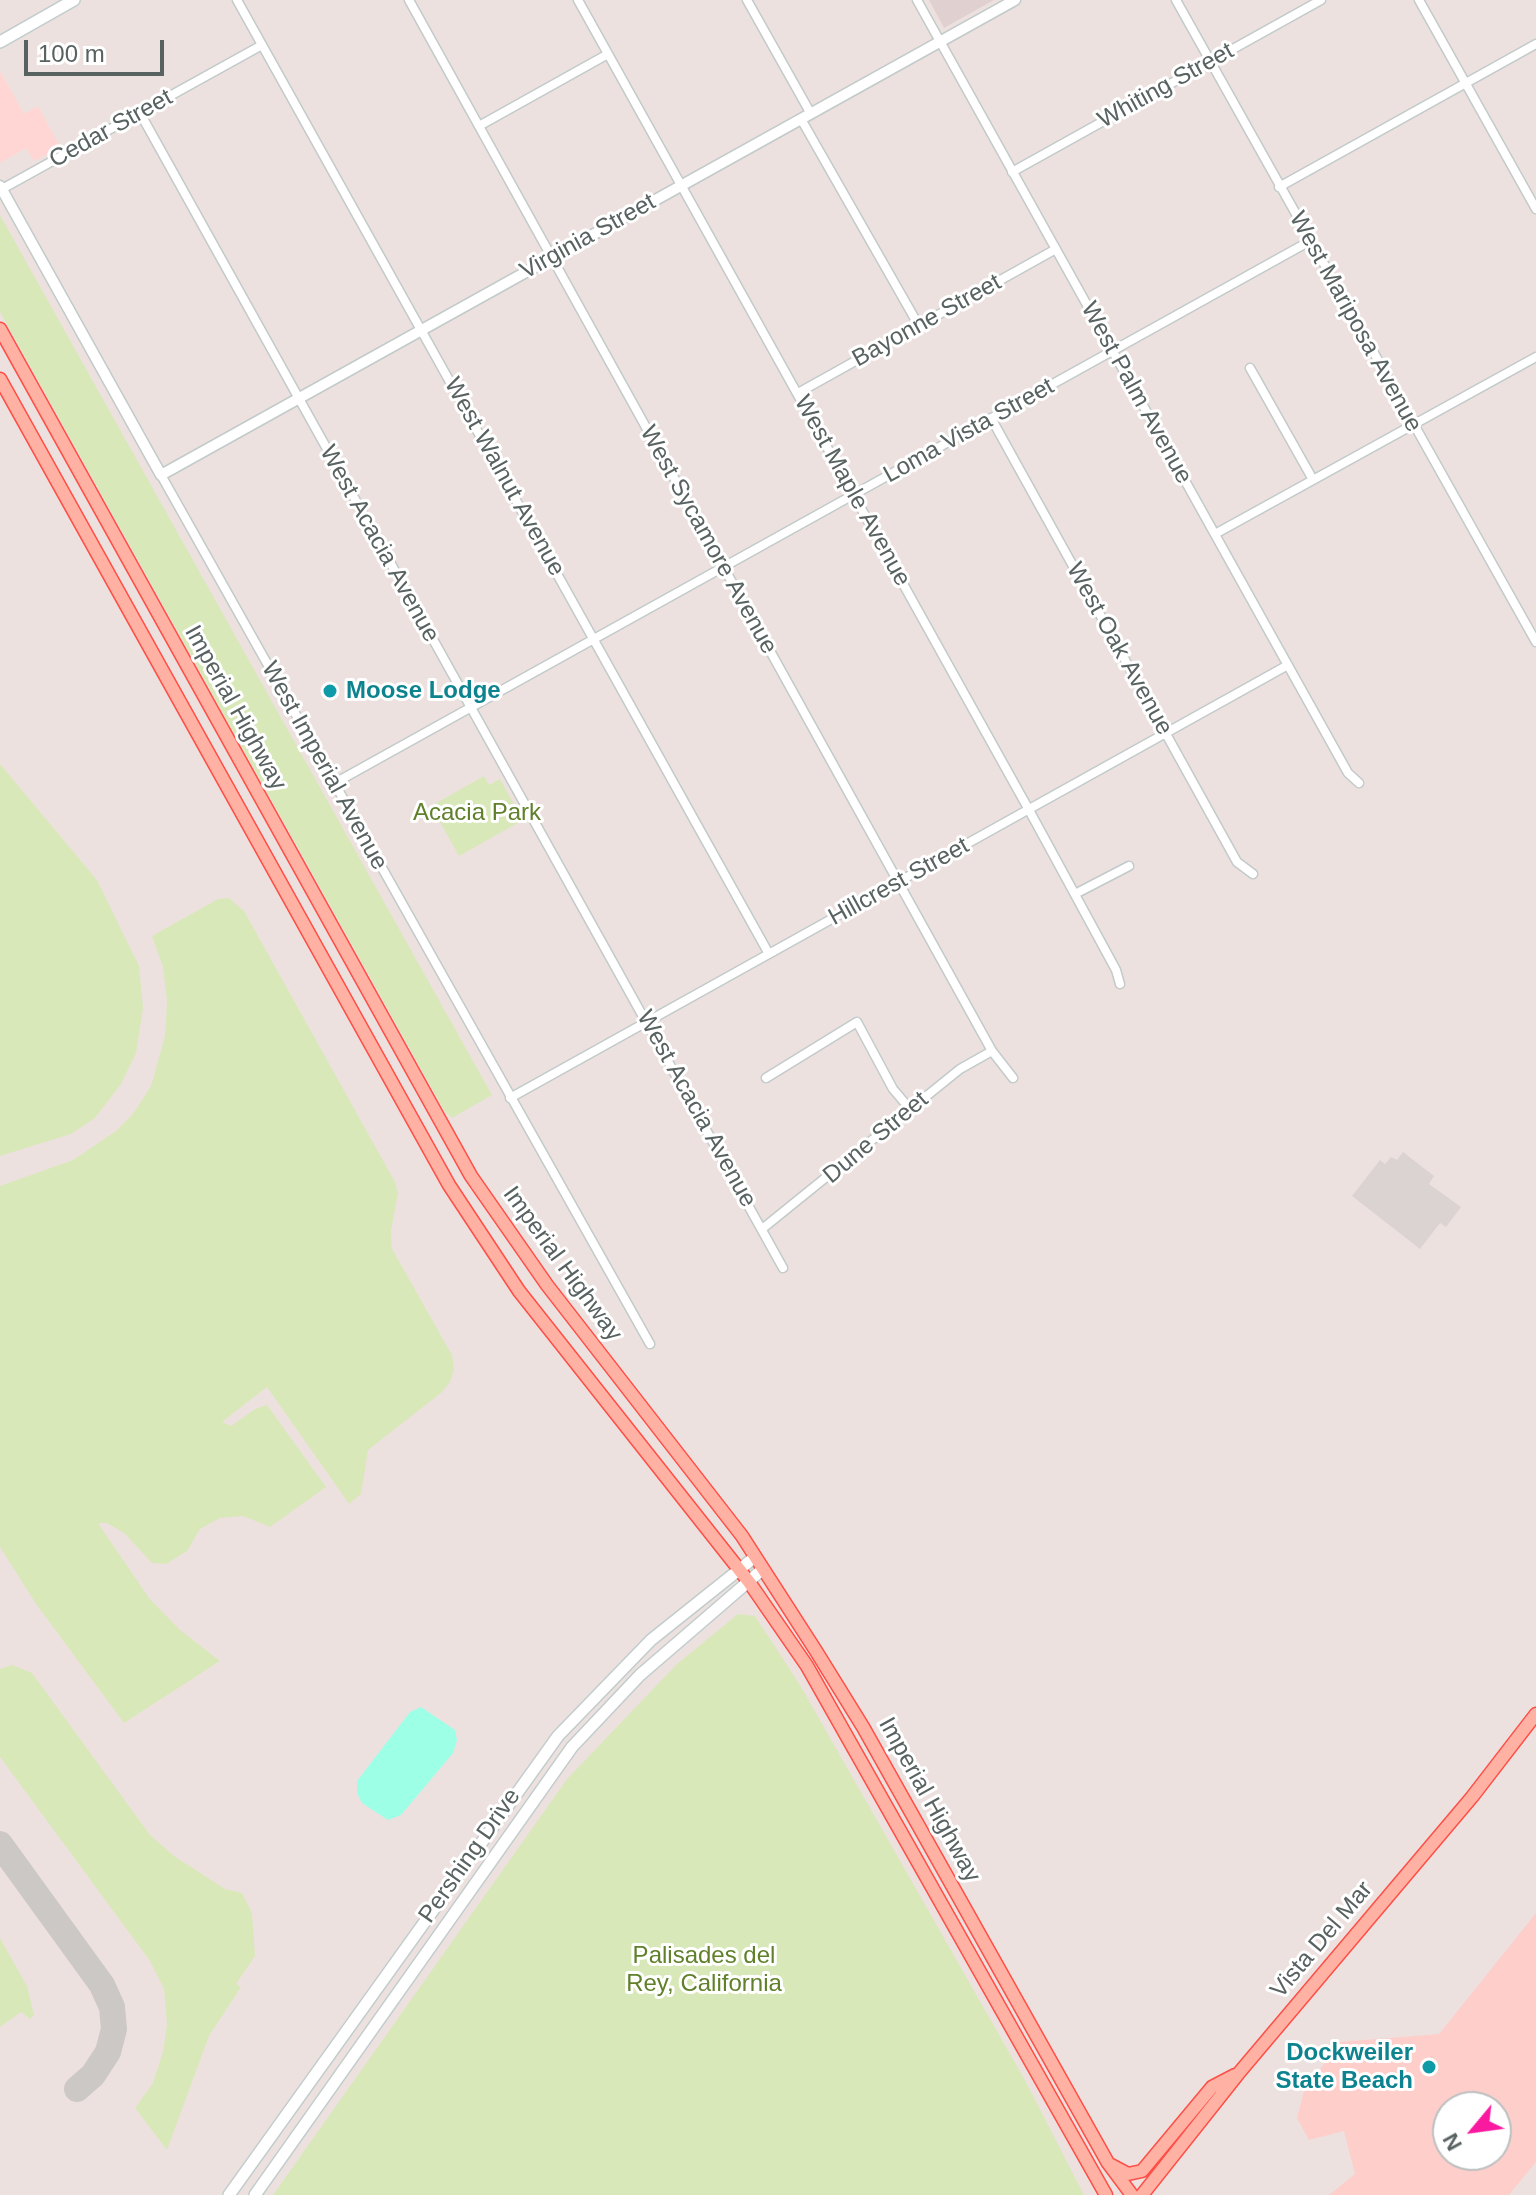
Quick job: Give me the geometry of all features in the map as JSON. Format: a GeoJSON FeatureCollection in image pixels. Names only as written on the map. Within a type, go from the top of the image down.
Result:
{"type":"FeatureCollection","features":[{"type":"Feature","properties":{"kind":"main road"},"geometry":{"type":"LineString","coordinates":[[0,42],[74,0]]}},
{"type":"Feature","properties":{"kind":"main road","name":"Imperial Highway"},"geometry":{"type":"LineString","coordinates":[[0,329],[443,1128],[512,1237],[763,1569],[863,1727],[1108,2163],[1132,2195]]}},
{"type":"Feature","properties":{"kind":"main road","name":"Imperial Highway"},"geometry":{"type":"LineString","coordinates":[[0,379],[456,1197],[519,1291],[749,1582],[824,1693],[1106,2195]]}},
{"type":"Feature","properties":{"kind":"main road"},"geometry":{"type":"LineString","coordinates":[[393,1088],[402,1092],[424,1130],[436,1132],[443,1128]]}},
{"type":"Feature","properties":{"kind":"main road","name":"Pershing Drive"},"geometry":{"type":"LineString","coordinates":[[229,2195],[558,1736],[627,1662],[755,1557]]}},
{"type":"Feature","properties":{"kind":"main road","name":"Pershing Drive"},"geometry":{"type":"LineString","coordinates":[[255,2195],[572,1747],[640,1675],[763,1569]]}},
{"type":"Feature","properties":{"kind":"main road","name":"Vista Del Mar"},"geometry":{"type":"LineString","coordinates":[[1142,2195],[1238,2074],[1472,1797],[1536,1714]]}},
{"type":"Feature","properties":{"kind":"main road"},"geometry":{"type":"LineString","coordinates":[[1108,2163],[1128,2174],[1142,2171],[1212,2087],[1238,2074]]}},
{"type":"Feature","properties":{"kind":"street","name":"West Walnut Avenue"},"geometry":{"type":"LineString","coordinates":[[237,0],[769,954]]}},
{"type":"Feature","properties":{"kind":"street","name":"West Sycamore Avenue"},"geometry":{"type":"LineString","coordinates":[[409,0],[992,1051],[1013,1078]]}},
{"type":"Feature","properties":{"kind":"street","name":"West Maple Avenue"},"geometry":{"type":"LineString","coordinates":[[578,0],[1029,810],[1116,970],[1120,984]]}},
{"type":"Feature","properties":{"kind":"street"},"geometry":{"type":"LineString","coordinates":[[747,0],[919,326]]}},
{"type":"Feature","properties":{"kind":"street","name":"West Palm Avenue"},"geometry":{"type":"LineString","coordinates":[[917,0],[1348,773],[1359,783]]}},
{"type":"Feature","properties":{"kind":"street","name":"Virginia Street"},"geometry":{"type":"LineString","coordinates":[[161,475],[1015,0]]}},
{"type":"Feature","properties":{"kind":"street","name":"West Mariposa Avenue"},"geometry":{"type":"LineString","coordinates":[[1176,0],[1536,642]]}},
{"type":"Feature","properties":{"kind":"street","name":"Whiting Street"},"geometry":{"type":"LineString","coordinates":[[1012,172],[1321,0]]}},
{"type":"Feature","properties":{"kind":"street"},"geometry":{"type":"LineString","coordinates":[[1419,0],[1533,197],[1536,209]]}},
{"type":"Feature","properties":{"kind":"street"},"geometry":{"type":"LineString","coordinates":[[1279,187],[1536,44]]}},
{"type":"Feature","properties":{"kind":"street","name":"Cedar Street"},"geometry":{"type":"LineString","coordinates":[[1,188],[262,45]]}},
{"type":"Feature","properties":{"kind":"street"},"geometry":{"type":"LineString","coordinates":[[479,126],[608,54]]}},
{"type":"Feature","properties":{"kind":"street","name":"West Acacia Avenue"},"geometry":{"type":"LineString","coordinates":[[140,113],[783,1268]]}},
{"type":"Feature","properties":{"kind":"street","name":"West Imperial Avenue"},"geometry":{"type":"LineString","coordinates":[[1,188],[650,1344]]}},
{"type":"Feature","properties":{"kind":"street","name":"Loma Vista Street"},"geometry":{"type":"LineString","coordinates":[[333,784],[1310,241]]}},
{"type":"Feature","properties":{"kind":"street","name":"Bayonne Street"},"geometry":{"type":"LineString","coordinates":[[798,393],[1056,249]]}},
{"type":"Feature","properties":{"kind":"street"},"geometry":{"type":"LineString","coordinates":[[1215,534],[1536,357]]}},
{"type":"Feature","properties":{"kind":"street"},"geometry":{"type":"LineString","coordinates":[[1250,368],[1312,478]]}},
{"type":"Feature","properties":{"kind":"street","name":"West Oak Avenue"},"geometry":{"type":"LineString","coordinates":[[991,418],[1237,862],[1253,874]]}},
{"type":"Feature","properties":{"kind":"street","name":"Hillcrest Street"},"geometry":{"type":"LineString","coordinates":[[510,1098],[1288,665]]}},
{"type":"Feature","properties":{"kind":"street"},"geometry":{"type":"LineString","coordinates":[[1075,894],[1129,866]]}},
{"type":"Feature","properties":{"kind":"street"},"geometry":{"type":"LineString","coordinates":[[766,1078],[857,1022],[893,1089],[910,1109]]}},
{"type":"Feature","properties":{"kind":"street","name":"Dune Street"},"geometry":{"type":"LineString","coordinates":[[762,1229],[960,1069],[992,1051]]}},
{"type":"Feature","properties":{"kind":"shaded area"},"geometry":{"type":"Polygon","coordinates":[[[929,0],[994,0],[944,28],[929,0]]]}},
{"type":"Feature","properties":{"kind":"shaded area"},"geometry":{"type":"Polygon","coordinates":[[[0,71],[24,114],[38,106],[60,147],[34,161],[26,148],[0,163],[0,71]]]}},
{"type":"Feature","properties":{"kind":"shaded area"},"geometry":{"type":"Polygon","coordinates":[[[1403,1152],[1434,1176],[1429,1184],[1461,1207],[1446,1227],[1440,1223],[1420,1249],[1352,1196],[1380,1160],[1385,1164],[1391,1157],[1397,1160],[1403,1152]]]}},
{"type":"Feature","properties":{"kind":"shaded area"},"geometry":{"type":"Polygon","coordinates":[[[421,1707],[455,1730],[457,1740],[453,1753],[401,1815],[388,1820],[362,1803],[357,1793],[357,1781],[410,1712],[421,1707]]]}},
{"type":"Feature","properties":{"kind":"green space"},"geometry":{"type":"Polygon","coordinates":[[[0,215],[492,1095],[452,1118],[445,1112],[0,312],[0,215]]]}},
{"type":"Feature","properties":{"kind":"green space"},"geometry":{"type":"Polygon","coordinates":[[[0,764],[97,880],[139,966],[143,1008],[136,1053],[121,1084],[95,1118],[71,1134],[0,1156],[0,764]]]}},
{"type":"Feature","properties":{"kind":"green space","name":"Acacia Park"},"geometry":{"type":"Polygon","coordinates":[[[484,776],[489,785],[500,779],[523,820],[459,856],[431,806],[484,776]]]}},
{"type":"Feature","properties":{"kind":"green space"},"geometry":{"type":"Polygon","coordinates":[[[229,898],[244,911],[395,1182],[398,1193],[391,1231],[392,1249],[452,1355],[454,1369],[450,1382],[441,1393],[368,1450],[361,1494],[349,1504],[267,1387],[222,1422],[231,1426],[255,1409],[267,1405],[326,1487],[270,1527],[243,1516],[220,1518],[200,1529],[187,1551],[166,1564],[152,1563],[124,1533],[107,1523],[98,1523],[149,1598],[179,1629],[220,1661],[124,1723],[36,1604],[0,1547],[0,1186],[73,1160],[116,1131],[133,1114],[151,1086],[165,1036],[167,1001],[163,967],[152,936],[218,899],[229,898]]]}},
{"type":"Feature","properties":{"kind":"green space","name":"Palisades del Rey, California"},"geometry":{"type":"Polygon","coordinates":[[[738,1614],[755,1616],[800,1685],[1026,2082],[1084,2195],[273,2195],[567,1779],[677,1664],[738,1614]]]}},
{"type":"Feature","properties":{"kind":"green space"},"geometry":{"type":"Polygon","coordinates":[[[12,1665],[32,1673],[150,1835],[174,1856],[225,1889],[242,1893],[252,1913],[255,1956],[236,1984],[241,1987],[209,2036],[167,2150],[135,2108],[153,2083],[163,2052],[167,2024],[164,1989],[150,1961],[0,1757],[0,1669],[12,1665]]]}},
{"type":"Feature","properties":{"kind":"green space"},"geometry":{"type":"Polygon","coordinates":[[[0,1938],[27,1986],[34,2015],[30,2019],[21,2012],[0,2027],[0,1938]]]}},
{"type":"Feature","properties":{"kind":"sand","name":"Dockweiler State Beach"},"geometry":{"type":"Polygon","coordinates":[[[1536,1913],[1536,2162],[1509,2195],[1329,2195],[1355,2174],[1344,2131],[1309,2140],[1297,2118],[1304,2091],[1340,2042],[1439,2034],[1536,1913]]]}},
{"type":"Feature","properties":{"kind":"taxiway"},"geometry":{"type":"LineString","coordinates":[[0,1844],[102,1985],[112,2007],[114,2029],[108,2052],[93,2075],[77,2089]]}},
{"type":"Feature","properties":{"kind":"place","name":"Moose Lodge"},"geometry":{"type":"Point","coordinates":[330,691]}},
{"type":"Feature","properties":{"kind":"place","name":"Dockweiler State Beach"},"geometry":{"type":"Point","coordinates":[1429,2067]}}]}
